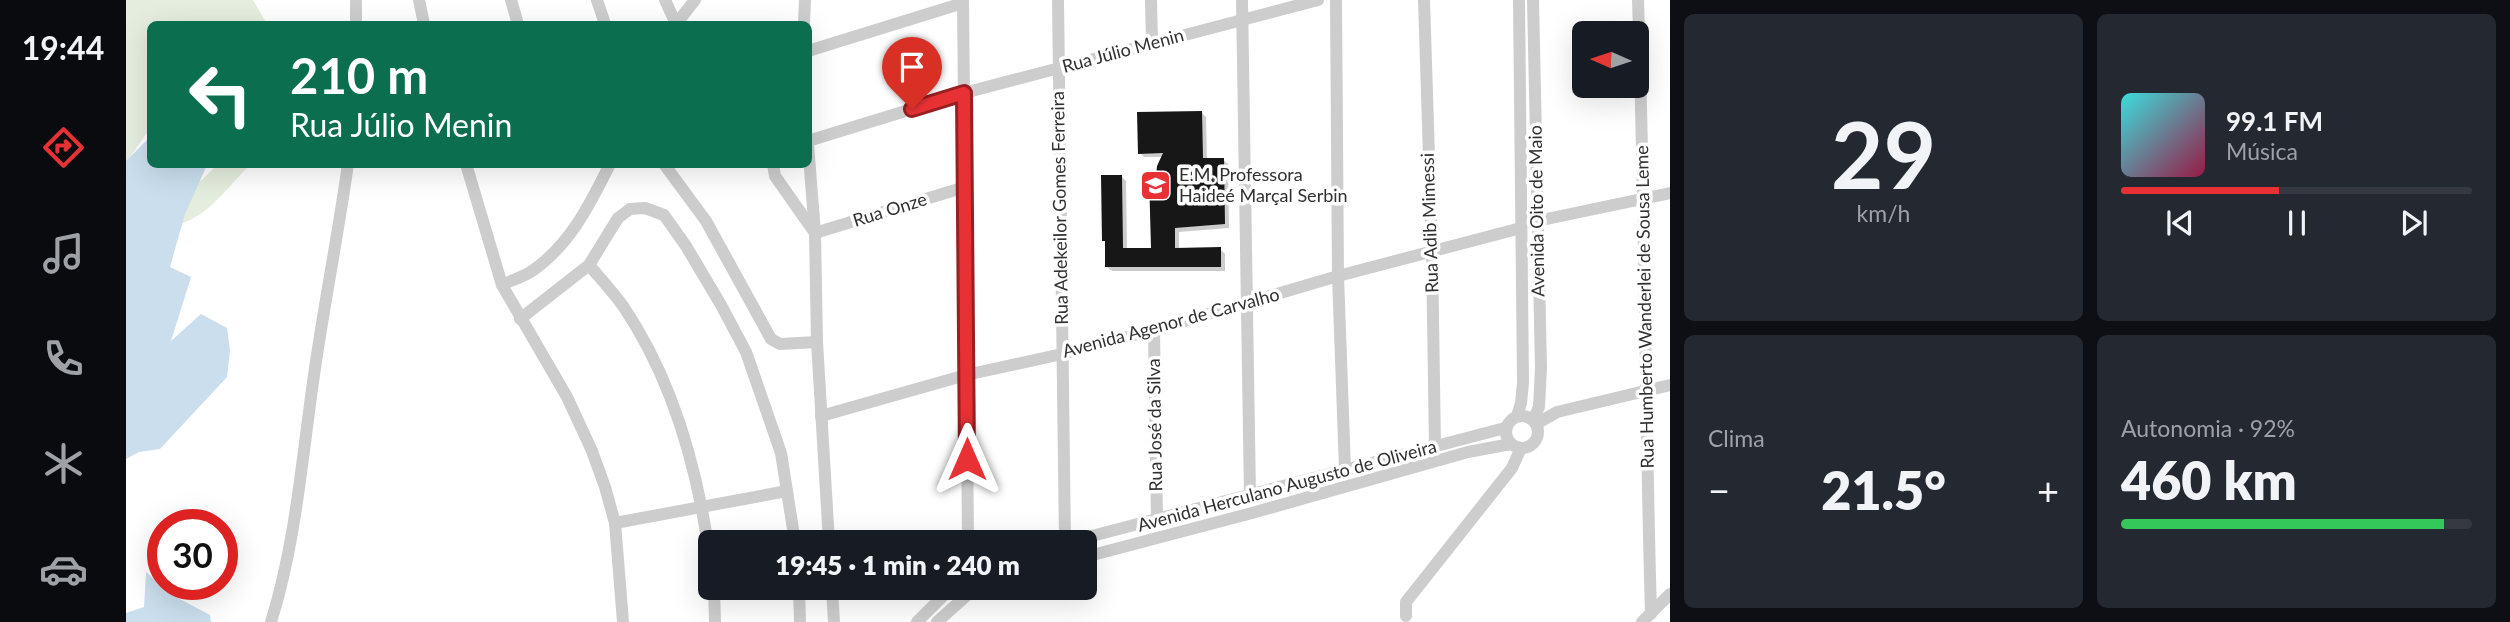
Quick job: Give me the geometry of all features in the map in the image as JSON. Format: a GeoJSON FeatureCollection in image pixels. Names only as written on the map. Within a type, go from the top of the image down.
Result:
{"type":"FeatureCollection","features":[{"type":"Feature","properties":{"kind":"street"},"geometry":{"type":"LineString","coordinates":[[356,0],[356,21]]}},
{"type":"Feature","properties":{"kind":"street"},"geometry":{"type":"LineString","coordinates":[[419,0],[423,21]]}},
{"type":"Feature","properties":{"kind":"street"},"geometry":{"type":"LineString","coordinates":[[511,0],[517,21]]}},
{"type":"Feature","properties":{"kind":"street"},"geometry":{"type":"LineString","coordinates":[[597,0],[604,21]]}},
{"type":"Feature","properties":{"kind":"street"},"geometry":{"type":"LineString","coordinates":[[665,0],[675,21]]}},
{"type":"Feature","properties":{"kind":"street"},"geometry":{"type":"LineString","coordinates":[[678,21],[695,0]]}},
{"type":"Feature","properties":{"kind":"street"},"geometry":{"type":"LineString","coordinates":[[804,21],[805,0]]}},
{"type":"Feature","properties":{"kind":"street","name":"Rua Adekeilor Gomes Ferreira"},"geometry":{"type":"LineString","coordinates":[[1058,0],[1067,530]]}},
{"type":"Feature","properties":{"kind":"street"},"geometry":{"type":"LineString","coordinates":[[1151,0],[1152,43]]}},
{"type":"Feature","properties":{"kind":"street"},"geometry":{"type":"LineString","coordinates":[[1242,0],[1250,495]]}},
{"type":"Feature","properties":{"kind":"street","name":"Rua Júlio Menin"},"geometry":{"type":"LineString","coordinates":[[812,142],[964,93],[1318,0]]}},
{"type":"Feature","properties":{"kind":"street"},"geometry":{"type":"LineString","coordinates":[[1336,0],[1338,276],[1345,470]]}},
{"type":"Feature","properties":{"kind":"street","name":"Rua Adib Mimessi"},"geometry":{"type":"LineString","coordinates":[[1424,0],[1435,447]]}},
{"type":"Feature","properties":{"kind":"street","name":"Avenida Oito de Maio"},"geometry":{"type":"LineString","coordinates":[[1517,416],[1523,383],[1519,0]]}},
{"type":"Feature","properties":{"kind":"street","name":"Avenida Oito de Maio"},"geometry":{"type":"LineString","coordinates":[[1516,446],[1527,447],[1538,435],[1534,422],[1540,395],[1533,0]]}},
{"type":"Feature","properties":{"kind":"street","name":"Rua Humberto Wanderlei de Sousa Leme"},"geometry":{"type":"LineString","coordinates":[[1637,0],[1643,199],[1646,618]]}},
{"type":"Feature","properties":{"kind":"street"},"geometry":{"type":"LineString","coordinates":[[812,50],[963,1],[968,530]]}},
{"type":"Feature","properties":{"kind":"street"},"geometry":{"type":"LineString","coordinates":[[271,622],[282,585],[295,518],[314,374],[347,168]]}},
{"type":"Feature","properties":{"kind":"street"},"geometry":{"type":"LineString","coordinates":[[467,168],[502,285],[567,397],[592,451],[615,523],[623,622]]}},
{"type":"Feature","properties":{"kind":"street"},"geometry":{"type":"LineString","coordinates":[[502,285],[530,272],[567,239],[608,168]]}},
{"type":"Feature","properties":{"kind":"street"},"geometry":{"type":"LineString","coordinates":[[667,168],[706,221],[771,339],[780,344],[817,342]]}},
{"type":"Feature","properties":{"kind":"street"},"geometry":{"type":"LineString","coordinates":[[774,168],[775,176],[815,233]]}},
{"type":"Feature","properties":{"kind":"street"},"geometry":{"type":"LineString","coordinates":[[810,168],[828,530]]}},
{"type":"Feature","properties":{"kind":"street","name":"Rua Onze"},"geometry":{"type":"LineString","coordinates":[[815,233],[965,187]]}},
{"type":"Feature","properties":{"kind":"street"},"geometry":{"type":"LineString","coordinates":[[1537,221],[1670,193]]}},
{"type":"Feature","properties":{"kind":"street"},"geometry":{"type":"LineString","coordinates":[[520,319],[589,265],[618,218],[630,209],[645,208],[664,215],[714,293],[746,352],[781,453],[793,530]]}},
{"type":"Feature","properties":{"kind":"street","name":"Avenida Agenor de Carvalho"},"geometry":{"type":"LineString","coordinates":[[821,416],[966,375],[1154,330],[1338,276],[1521,228]]}},
{"type":"Feature","properties":{"kind":"street"},"geometry":{"type":"LineString","coordinates":[[589,265],[622,306],[648,348],[684,431],[704,508],[707,530]]}},
{"type":"Feature","properties":{"kind":"street","name":"Rua José da Silva"},"geometry":{"type":"LineString","coordinates":[[1154,330],[1157,520]]}},
{"type":"Feature","properties":{"kind":"street"},"geometry":{"type":"LineString","coordinates":[[1406,616],[1406,602],[1512,468],[1516,446],[1507,439],[1506,428],[1517,416],[1528,417],[1534,422],[1557,412],[1670,385]]}},
{"type":"Feature","properties":{"kind":"street","name":"Avenida Herculano Augusto de Oliveira"},"geometry":{"type":"LineString","coordinates":[[1097,535],[1506,428]]}},
{"type":"Feature","properties":{"kind":"street","name":"Avenida Herculano Augusto de Oliveira"},"geometry":{"type":"LineString","coordinates":[[1097,554],[1226,521],[1468,452],[1516,446]]}},
{"type":"Feature","properties":{"kind":"street"},"geometry":{"type":"LineString","coordinates":[[615,523],[788,491]]}},
{"type":"Feature","properties":{"kind":"street"},"geometry":{"type":"LineString","coordinates":[[1646,618],[1670,594]]}},
{"type":"Feature","properties":{"kind":"street"},"geometry":{"type":"LineString","coordinates":[[715,600],[715,622]]}},
{"type":"Feature","properties":{"kind":"street"},"geometry":{"type":"LineString","coordinates":[[799,600],[800,622]]}},
{"type":"Feature","properties":{"kind":"street"},"geometry":{"type":"LineString","coordinates":[[833,600],[834,622]]}},
{"type":"Feature","properties":{"kind":"street"},"geometry":{"type":"LineString","coordinates":[[917,622],[939,600]]}},
{"type":"Feature","properties":{"kind":"street"},"geometry":{"type":"LineString","coordinates":[[937,622],[960,600]]}},
{"type":"Feature","properties":{"kind":"green space"},"geometry":{"type":"Polygon","coordinates":[[[126,0],[253,0],[265,21],[147,21],[147,132],[126,163],[126,0]]]}},
{"type":"Feature","properties":{"kind":"green space"},"geometry":{"type":"Polygon","coordinates":[[[214,168],[247,168],[210,207],[180,224],[186,190],[214,168]]]}},
{"type":"Feature","properties":{"kind":"water"},"geometry":{"type":"Polygon","coordinates":[[[147,140],[147,168],[206,168],[185,214],[170,267],[191,277],[171,341],[201,314],[227,328],[230,350],[227,377],[160,449],[139,452],[126,459],[126,161],[147,140]]]}},
{"type":"Feature","properties":{"kind":"water"},"geometry":{"type":"Polygon","coordinates":[[[146,572],[147,600],[182,600],[210,615],[211,622],[126,622],[126,613],[144,607],[146,572]]]}},
{"type":"Feature","properties":{"kind":"building"},"geometry":{"type":"Polygon","coordinates":[[[1202,111],[1203,158],[1224,158],[1225,224],[1175,228],[1175,248],[1221,247],[1221,267],[1105,267],[1101,175],[1122,175],[1123,248],[1151,248],[1149,176],[1156,176],[1163,153],[1138,154],[1137,112],[1202,111]]]}},
{"type":"Feature","properties":{"kind":"place","name":"E.M. Professora Haideé Marçal Serbin"},"geometry":{"type":"Point","coordinates":[1156,185]}},
{"type":"Feature","properties":{"kind":"route"},"geometry":{"type":"LineString","coordinates":[[912,109],[964,93],[967,459]]}}]}
